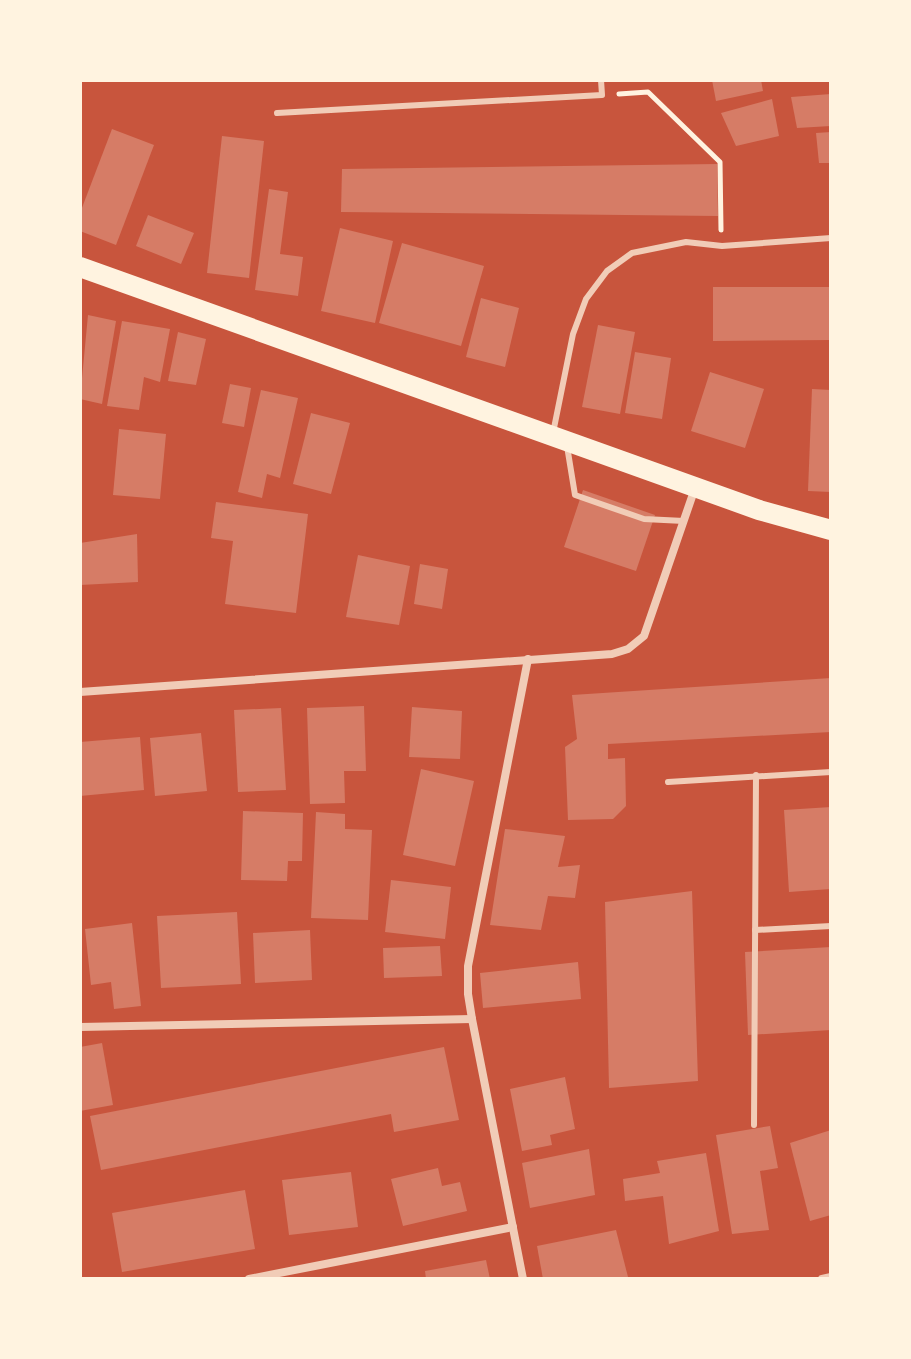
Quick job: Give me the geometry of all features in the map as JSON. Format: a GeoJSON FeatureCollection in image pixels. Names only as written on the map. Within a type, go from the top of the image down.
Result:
{"type":"FeatureCollection","features":[{"type":"Feature","properties":{"kind":"main road"},"geometry":{"type":"LineString","coordinates":[[80,267],[696,488],[830,531]]}},
{"type":"Feature","properties":{"kind":"street"},"geometry":{"type":"LineString","coordinates":[[80,692],[612,654],[628,649],[644,636],[696,488]]}},
{"type":"Feature","properties":{"kind":"street"},"geometry":{"type":"LineString","coordinates":[[523,1279],[472,1019],[468,966],[528,659]]}},
{"type":"Feature","properties":{"kind":"street"},"geometry":{"type":"LineString","coordinates":[[80,1027],[472,1019]]}},
{"type":"Feature","properties":{"kind":"street"},"geometry":{"type":"LineString","coordinates":[[249,1279],[513,1227]]}},
{"type":"Feature","properties":{"kind":"street"},"geometry":{"type":"LineString","coordinates":[[822,1279],[831,1277]]}},
{"type":"Feature","properties":{"kind":"lane"},"geometry":{"type":"LineString","coordinates":[[277,113],[602,95],[601,80]]}},
{"type":"Feature","properties":{"kind":"lane"},"geometry":{"type":"LineString","coordinates":[[684,521],[644,519],[575,495],[560,440],[573,334],[586,299],[607,271],[632,253],[686,242],[722,246],[831,238]]}},
{"type":"Feature","properties":{"kind":"lane"},"geometry":{"type":"LineString","coordinates":[[668,782],[831,772]]}},
{"type":"Feature","properties":{"kind":"lane"},"geometry":{"type":"LineString","coordinates":[[754,1125],[756,775]]}},
{"type":"Feature","properties":{"kind":"lane"},"geometry":{"type":"LineString","coordinates":[[755,930],[831,926]]}},
{"type":"Feature","properties":{"kind":"path"},"geometry":{"type":"LineString","coordinates":[[602,95],[648,92],[720,162],[722,246]]}},
{"type":"Feature","properties":{"kind":"building"},"geometry":{"type":"Polygon","coordinates":[[[712,80],[761,80],[763,91],[716,101],[712,80]]]}},
{"type":"Feature","properties":{"kind":"building"},"geometry":{"type":"Polygon","coordinates":[[[831,94],[831,126],[797,128],[791,97],[831,94]]]}},
{"type":"Feature","properties":{"kind":"building"},"geometry":{"type":"Polygon","coordinates":[[[772,99],[779,136],[736,146],[721,113],[772,99]]]}},
{"type":"Feature","properties":{"kind":"building"},"geometry":{"type":"Polygon","coordinates":[[[112,129],[154,145],[116,245],[80,231],[80,213],[112,129]]]}},
{"type":"Feature","properties":{"kind":"building"},"geometry":{"type":"Polygon","coordinates":[[[831,132],[831,163],[819,163],[816,133],[831,132]]]}},
{"type":"Feature","properties":{"kind":"building"},"geometry":{"type":"Polygon","coordinates":[[[222,136],[264,141],[249,278],[207,273],[222,136]]]}},
{"type":"Feature","properties":{"kind":"building"},"geometry":{"type":"Polygon","coordinates":[[[717,164],[718,216],[341,212],[342,169],[717,164]]]}},
{"type":"Feature","properties":{"kind":"building"},"geometry":{"type":"Polygon","coordinates":[[[269,189],[288,192],[280,254],[303,257],[298,296],[255,290],[269,189]]]}},
{"type":"Feature","properties":{"kind":"building"},"geometry":{"type":"Polygon","coordinates":[[[148,215],[194,233],[181,264],[136,246],[148,215]]]}},
{"type":"Feature","properties":{"kind":"building"},"geometry":{"type":"Polygon","coordinates":[[[340,228],[393,241],[375,323],[321,311],[340,228]]]}},
{"type":"Feature","properties":{"kind":"building"},"geometry":{"type":"Polygon","coordinates":[[[402,243],[484,266],[461,346],[379,323],[402,243]]]}},
{"type":"Feature","properties":{"kind":"building"},"geometry":{"type":"Polygon","coordinates":[[[713,287],[831,287],[831,340],[713,341],[713,287]]]}},
{"type":"Feature","properties":{"kind":"building"},"geometry":{"type":"Polygon","coordinates":[[[481,298],[519,308],[505,367],[466,357],[481,298]]]}},
{"type":"Feature","properties":{"kind":"building"},"geometry":{"type":"Polygon","coordinates":[[[88,315],[116,321],[102,404],[80,399],[88,315]]]}},
{"type":"Feature","properties":{"kind":"building"},"geometry":{"type":"Polygon","coordinates":[[[122,321],[170,329],[160,382],[144,377],[139,410],[107,406],[122,321]]]}},
{"type":"Feature","properties":{"kind":"building"},"geometry":{"type":"Polygon","coordinates":[[[598,325],[635,332],[620,414],[582,407],[598,325]]]}},
{"type":"Feature","properties":{"kind":"building"},"geometry":{"type":"Polygon","coordinates":[[[178,332],[206,339],[196,385],[168,381],[178,332]]]}},
{"type":"Feature","properties":{"kind":"building"},"geometry":{"type":"Polygon","coordinates":[[[635,352],[671,358],[662,419],[625,413],[635,352]]]}},
{"type":"Feature","properties":{"kind":"building"},"geometry":{"type":"Polygon","coordinates":[[[710,372],[764,389],[745,448],[691,431],[710,372]]]}},
{"type":"Feature","properties":{"kind":"building"},"geometry":{"type":"Polygon","coordinates":[[[230,384],[251,388],[244,427],[222,423],[230,384]]]}},
{"type":"Feature","properties":{"kind":"building"},"geometry":{"type":"Polygon","coordinates":[[[812,389],[831,390],[831,492],[808,491],[812,389]]]}},
{"type":"Feature","properties":{"kind":"building"},"geometry":{"type":"Polygon","coordinates":[[[261,390],[298,398],[280,478],[267,474],[262,498],[238,492],[261,390]]]}},
{"type":"Feature","properties":{"kind":"building"},"geometry":{"type":"Polygon","coordinates":[[[311,413],[350,423],[331,494],[293,484],[311,413]]]}},
{"type":"Feature","properties":{"kind":"building"},"geometry":{"type":"Polygon","coordinates":[[[119,429],[166,434],[160,499],[113,495],[119,429]]]}},
{"type":"Feature","properties":{"kind":"building"},"geometry":{"type":"Polygon","coordinates":[[[583,490],[655,515],[636,571],[564,547],[583,490]]]}},
{"type":"Feature","properties":{"kind":"building"},"geometry":{"type":"Polygon","coordinates":[[[216,502],[308,514],[296,613],[225,604],[233,541],[211,538],[216,502]]]}},
{"type":"Feature","properties":{"kind":"building"},"geometry":{"type":"Polygon","coordinates":[[[137,534],[138,582],[80,585],[80,543],[137,534]]]}},
{"type":"Feature","properties":{"kind":"building"},"geometry":{"type":"Polygon","coordinates":[[[358,555],[410,566],[399,625],[346,617],[358,555]]]}},
{"type":"Feature","properties":{"kind":"building"},"geometry":{"type":"Polygon","coordinates":[[[420,564],[448,569],[442,609],[414,604],[420,564]]]}},
{"type":"Feature","properties":{"kind":"building"},"geometry":{"type":"Polygon","coordinates":[[[831,678],[831,732],[608,744],[608,759],[625,758],[626,806],[613,819],[568,820],[565,747],[577,739],[572,695],[831,678]]]}},
{"type":"Feature","properties":{"kind":"building"},"geometry":{"type":"Polygon","coordinates":[[[364,706],[366,771],[344,771],[345,803],[310,804],[307,708],[364,706]]]}},
{"type":"Feature","properties":{"kind":"building"},"geometry":{"type":"Polygon","coordinates":[[[412,707],[462,711],[460,759],[409,757],[412,707]]]}},
{"type":"Feature","properties":{"kind":"building"},"geometry":{"type":"Polygon","coordinates":[[[281,708],[286,790],[238,792],[234,710],[281,708]]]}},
{"type":"Feature","properties":{"kind":"building"},"geometry":{"type":"Polygon","coordinates":[[[201,733],[207,791],[155,796],[150,738],[201,733]]]}},
{"type":"Feature","properties":{"kind":"building"},"geometry":{"type":"Polygon","coordinates":[[[140,737],[144,790],[80,796],[80,742],[140,737]]]}},
{"type":"Feature","properties":{"kind":"building"},"geometry":{"type":"Polygon","coordinates":[[[421,769],[474,781],[455,866],[403,855],[421,769]]]}},
{"type":"Feature","properties":{"kind":"building"},"geometry":{"type":"Polygon","coordinates":[[[831,807],[831,889],[789,892],[784,810],[831,807]]]}},
{"type":"Feature","properties":{"kind":"building"},"geometry":{"type":"Polygon","coordinates":[[[243,811],[303,813],[302,861],[288,861],[287,881],[241,880],[243,811]]]}},
{"type":"Feature","properties":{"kind":"building"},"geometry":{"type":"Polygon","coordinates":[[[316,812],[345,814],[345,829],[372,830],[368,920],[311,918],[316,812]]]}},
{"type":"Feature","properties":{"kind":"building"},"geometry":{"type":"Polygon","coordinates":[[[505,829],[565,836],[558,867],[580,865],[575,898],[548,896],[541,930],[490,925],[505,829]]]}},
{"type":"Feature","properties":{"kind":"building"},"geometry":{"type":"Polygon","coordinates":[[[391,880],[451,887],[445,939],[385,932],[391,880]]]}},
{"type":"Feature","properties":{"kind":"building"},"geometry":{"type":"Polygon","coordinates":[[[692,891],[698,1081],[609,1088],[605,902],[692,891]]]}},
{"type":"Feature","properties":{"kind":"building"},"geometry":{"type":"Polygon","coordinates":[[[237,912],[241,984],[161,988],[157,916],[237,912]]]}},
{"type":"Feature","properties":{"kind":"building"},"geometry":{"type":"Polygon","coordinates":[[[132,923],[141,1006],[114,1009],[111,982],[91,985],[85,929],[132,923]]]}},
{"type":"Feature","properties":{"kind":"building"},"geometry":{"type":"Polygon","coordinates":[[[310,930],[312,980],[255,983],[253,933],[310,930]]]}},
{"type":"Feature","properties":{"kind":"building"},"geometry":{"type":"Polygon","coordinates":[[[440,946],[442,976],[384,978],[383,948],[440,946]]]}},
{"type":"Feature","properties":{"kind":"building"},"geometry":{"type":"Polygon","coordinates":[[[831,947],[831,1030],[748,1035],[745,952],[831,947]]]}},
{"type":"Feature","properties":{"kind":"building"},"geometry":{"type":"Polygon","coordinates":[[[578,962],[581,999],[483,1008],[480,973],[578,962]]]}},
{"type":"Feature","properties":{"kind":"building"},"geometry":{"type":"Polygon","coordinates":[[[102,1043],[113,1105],[80,1111],[80,1047],[102,1043]]]}},
{"type":"Feature","properties":{"kind":"building"},"geometry":{"type":"Polygon","coordinates":[[[444,1047],[459,1120],[394,1132],[391,1114],[101,1170],[90,1116],[444,1047]]]}},
{"type":"Feature","properties":{"kind":"building"},"geometry":{"type":"Polygon","coordinates":[[[565,1077],[575,1129],[550,1135],[552,1145],[522,1151],[510,1089],[565,1077]]]}},
{"type":"Feature","properties":{"kind":"building"},"geometry":{"type":"Polygon","coordinates":[[[770,1126],[778,1168],[760,1171],[769,1230],[732,1234],[716,1135],[770,1126]]]}},
{"type":"Feature","properties":{"kind":"building"},"geometry":{"type":"Polygon","coordinates":[[[831,1130],[831,1215],[810,1221],[790,1143],[831,1130]]]}},
{"type":"Feature","properties":{"kind":"building"},"geometry":{"type":"Polygon","coordinates":[[[589,1149],[595,1195],[530,1208],[522,1163],[589,1149]]]}},
{"type":"Feature","properties":{"kind":"building"},"geometry":{"type":"Polygon","coordinates":[[[706,1153],[719,1231],[669,1244],[663,1196],[625,1201],[623,1179],[660,1173],[657,1161],[706,1153]]]}},
{"type":"Feature","properties":{"kind":"building"},"geometry":{"type":"Polygon","coordinates":[[[438,1168],[442,1186],[460,1182],[467,1211],[403,1226],[391,1179],[438,1168]]]}},
{"type":"Feature","properties":{"kind":"building"},"geometry":{"type":"Polygon","coordinates":[[[351,1172],[358,1227],[289,1235],[282,1180],[351,1172]]]}},
{"type":"Feature","properties":{"kind":"building"},"geometry":{"type":"Polygon","coordinates":[[[245,1190],[255,1249],[122,1272],[112,1213],[245,1190]]]}},
{"type":"Feature","properties":{"kind":"building"},"geometry":{"type":"Polygon","coordinates":[[[616,1230],[628,1277],[543,1279],[537,1246],[616,1230]]]}},
{"type":"Feature","properties":{"kind":"building"},"geometry":{"type":"Polygon","coordinates":[[[486,1260],[490,1279],[426,1279],[425,1271],[486,1260]]]}}]}
